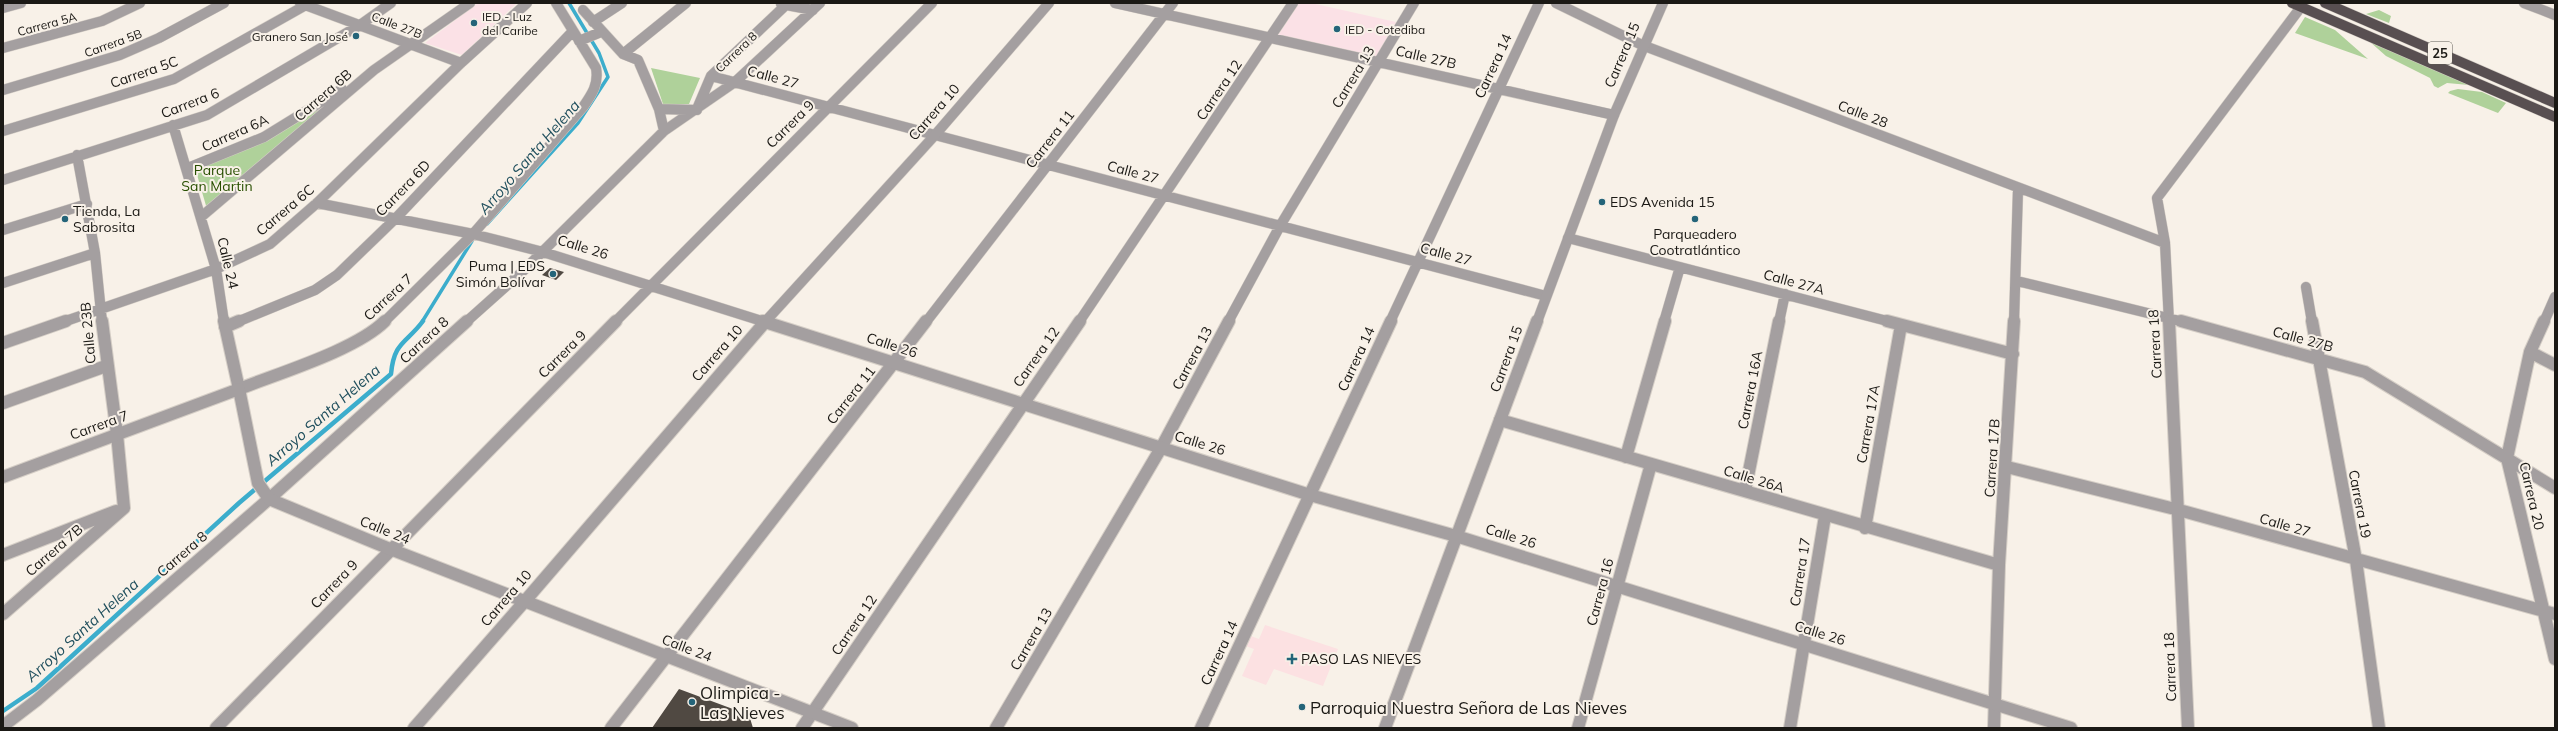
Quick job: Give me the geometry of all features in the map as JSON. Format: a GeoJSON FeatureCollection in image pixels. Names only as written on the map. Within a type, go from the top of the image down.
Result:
{"type":"FeatureCollection","features":[{"type":"Feature","properties":{"kind":"highway","name":"25"},"geometry":{"type":"LineString","coordinates":[[2326,3],[2555,103]]}},
{"type":"Feature","properties":{"kind":"highway","name":"25"},"geometry":{"type":"LineString","coordinates":[[2296,5],[2555,117]]}},
{"type":"Feature","properties":{"kind":"street"},"geometry":{"type":"LineString","coordinates":[[3,8],[21,3]]}},
{"type":"Feature","properties":{"kind":"street","name":"Carrera 5A"},"geometry":{"type":"LineString","coordinates":[[3,48],[102,21],[140,3]]}},
{"type":"Feature","properties":{"kind":"street","name":"Carrera 5B"},"geometry":{"type":"LineString","coordinates":[[3,90],[120,55],[159,38],[224,3]]}},
{"type":"Feature","properties":{"kind":"street","name":"Carrera 6"},"geometry":{"type":"LineString","coordinates":[[3,180],[77,155],[207,115],[225,106],[360,25],[391,3]]}},
{"type":"Feature","properties":{"kind":"street","name":"Carrera 6B"},"geometry":{"type":"LineString","coordinates":[[201,217],[374,70],[470,3]]}},
{"type":"Feature","properties":{"kind":"street","name":"Carrera 6C"},"geometry":{"type":"LineString","coordinates":[[3,343],[216,269],[270,244],[317,203],[461,63],[527,3]]}},
{"type":"Feature","properties":{"kind":"street"},"geometry":{"type":"LineString","coordinates":[[556,3],[574,31]]}},
{"type":"Feature","properties":{"kind":"street"},"geometry":{"type":"LineString","coordinates":[[593,22],[622,3]]}},
{"type":"Feature","properties":{"kind":"street"},"geometry":{"type":"LineString","coordinates":[[623,54],[686,3]]}},
{"type":"Feature","properties":{"kind":"street","name":"Carrera 8"},"geometry":{"type":"LineString","coordinates":[[3,726],[37,700],[269,499],[543,252],[664,131],[697,110],[735,82],[820,3]]}},
{"type":"Feature","properties":{"kind":"street","name":"Carrera 9"},"geometry":{"type":"LineString","coordinates":[[216,728],[390,548],[932,3]]}},
{"type":"Feature","properties":{"kind":"street","name":"Carrera 10"},"geometry":{"type":"LineString","coordinates":[[414,728],[765,322],[935,135],[1049,3]]}},
{"type":"Feature","properties":{"kind":"street","name":"Calle 27B"},"geometry":{"type":"LineString","coordinates":[[1115,3],[1614,115]]}},
{"type":"Feature","properties":{"kind":"street","name":"Carrera 11"},"geometry":{"type":"LineString","coordinates":[[611,728],[1049,165],[1173,3]]}},
{"type":"Feature","properties":{"kind":"street","name":"Carrera 12"},"geometry":{"type":"LineString","coordinates":[[802,728],[1165,196],[1272,38],[1293,3]]}},
{"type":"Feature","properties":{"kind":"street","name":"Carrera 13"},"geometry":{"type":"LineString","coordinates":[[996,728],[1161,448],[1280,226],[1380,62],[1414,3]]}},
{"type":"Feature","properties":{"kind":"street","name":"Carrera 14"},"geometry":{"type":"LineString","coordinates":[[1201,728],[1539,3]]}},
{"type":"Feature","properties":{"kind":"street","name":"Calle 28"},"geometry":{"type":"LineString","coordinates":[[1556,3],[1642,45],[2018,189],[2165,243]]}},
{"type":"Feature","properties":{"kind":"street","name":"Carrera 15"},"geometry":{"type":"LineString","coordinates":[[1385,728],[1614,115],[1642,45],[1663,3]]}},
{"type":"Feature","properties":{"kind":"street"},"geometry":{"type":"LineString","coordinates":[[2524,3],[2555,15]]}},
{"type":"Feature","properties":{"kind":"street","name":"Calle 27B"},"geometry":{"type":"LineString","coordinates":[[303,4],[461,63]]}},
{"type":"Feature","properties":{"kind":"street","name":"Carrera 5C"},"geometry":{"type":"LineString","coordinates":[[3,131],[174,79],[303,4]]}},
{"type":"Feature","properties":{"kind":"street"},"geometry":{"type":"LineString","coordinates":[[784,4],[813,10]]}},
{"type":"Feature","properties":{"kind":"street","name":"Carrera 8"},"geometry":{"type":"LineString","coordinates":[[697,110],[712,76],[784,4]]}},
{"type":"Feature","properties":{"kind":"street","name":"Carrera 18"},"geometry":{"type":"LineString","coordinates":[[2188,728],[2179,510],[2165,243],[2157,198],[2296,5]]}},
{"type":"Feature","properties":{"kind":"street"},"geometry":{"type":"LineString","coordinates":[[583,10],[593,22],[598,33],[623,54],[638,60],[659,109],[664,131]]}},
{"type":"Feature","properties":{"kind":"street","name":"Carrera 7"},"geometry":{"type":"LineString","coordinates":[[3,477],[239,389],[351,344],[377,329],[397,312],[473,234],[583,107],[597,86],[598,77],[596,68],[582,40],[574,31]]}},
{"type":"Feature","properties":{"kind":"street","name":"Carrera 6D"},"geometry":{"type":"LineString","coordinates":[[225,327],[315,290],[336,275],[396,218],[574,31]]}},
{"type":"Feature","properties":{"kind":"street"},"geometry":{"type":"LineString","coordinates":[[582,40],[598,33]]}},
{"type":"Feature","properties":{"kind":"street","name":"Carrera 6A"},"geometry":{"type":"LineString","coordinates":[[188,168],[264,137],[374,70]]}},
{"type":"Feature","properties":{"kind":"street","name":"Calle 27"},"geometry":{"type":"LineString","coordinates":[[712,76],[1546,296]]}},
{"type":"Feature","properties":{"kind":"street"},"geometry":{"type":"LineString","coordinates":[[659,109],[697,110]]}},
{"type":"Feature","properties":{"kind":"street","name":"Calle 24"},"geometry":{"type":"LineString","coordinates":[[173,125],[188,168],[216,269],[225,327],[258,484],[269,499],[390,548],[852,728]]}},
{"type":"Feature","properties":{"kind":"street","name":"Calle 23B"},"geometry":{"type":"LineString","coordinates":[[77,155],[95,253],[102,308],[106,366],[117,434],[124,508]]}},
{"type":"Feature","properties":{"kind":"street","name":"Carrera 17B"},"geometry":{"type":"LineString","coordinates":[[1994,728],[1996,704],[1999,565],[2007,467],[2017,281],[2018,189]]}},
{"type":"Feature","properties":{"kind":"street","name":"Calle 26"},"geometry":{"type":"LineString","coordinates":[[317,203],[473,234],[543,252],[652,285],[1021,405],[1310,495],[1456,536],[2071,728]]}},
{"type":"Feature","properties":{"kind":"street"},"geometry":{"type":"LineString","coordinates":[[3,230],[87,204]]}},
{"type":"Feature","properties":{"kind":"street","name":"Calle 27A"},"geometry":{"type":"LineString","coordinates":[[1568,238],[2013,354]]}},
{"type":"Feature","properties":{"kind":"street"},"geometry":{"type":"LineString","coordinates":[[3,284],[95,253]]}},
{"type":"Feature","properties":{"kind":"street"},"geometry":{"type":"LineString","coordinates":[[1626,456],[1680,267]]}},
{"type":"Feature","properties":{"kind":"street","name":"Calle 27B"},"geometry":{"type":"LineString","coordinates":[[2017,281],[2169,318],[2365,372],[2389,385],[2555,488]]}},
{"type":"Feature","properties":{"kind":"street","name":"Carrera 19"},"geometry":{"type":"LineString","coordinates":[[2306,287],[2317,358],[2356,560],[2379,728]]}},
{"type":"Feature","properties":{"kind":"street","name":"Carrera 16A"},"geometry":{"type":"LineString","coordinates":[[1745,491],[1785,294]]}},
{"type":"Feature","properties":{"kind":"street","name":"Carrera 20"},"geometry":{"type":"LineString","coordinates":[[2555,297],[2530,352],[2507,458],[2549,612],[2555,659]]}},
{"type":"Feature","properties":{"kind":"street","name":"Carrera 17A"},"geometry":{"type":"LineString","coordinates":[[1865,528],[1901,325]]}},
{"type":"Feature","properties":{"kind":"street"},"geometry":{"type":"LineString","coordinates":[[2530,352],[2555,365]]}},
{"type":"Feature","properties":{"kind":"street"},"geometry":{"type":"LineString","coordinates":[[3,403],[106,366]]}},
{"type":"Feature","properties":{"kind":"street","name":"Calle 26A"},"geometry":{"type":"LineString","coordinates":[[1500,420],[1745,491],[1865,528],[1999,565]]}},
{"type":"Feature","properties":{"kind":"street","name":"Carrera 16"},"geometry":{"type":"LineString","coordinates":[[1578,728],[1651,464]]}},
{"type":"Feature","properties":{"kind":"street","name":"Calle 27"},"geometry":{"type":"LineString","coordinates":[[2007,467],[2179,510],[2549,612]]}},
{"type":"Feature","properties":{"kind":"street"},"geometry":{"type":"LineString","coordinates":[[3,555],[124,508]]}},
{"type":"Feature","properties":{"kind":"street","name":"Carrera 7B"},"geometry":{"type":"LineString","coordinates":[[3,614],[124,508]]}},
{"type":"Feature","properties":{"kind":"street","name":"Carrera 17"},"geometry":{"type":"LineString","coordinates":[[1790,728],[1825,516]]}},
{"type":"Feature","properties":{"kind":"shaded area","name":"IED - Luz del Caribe"},"geometry":{"type":"Polygon","coordinates":[[[478,3],[517,3],[462,55],[425,43],[478,3]]]}},
{"type":"Feature","properties":{"kind":"shaded area","name":"IED - Cotediba"},"geometry":{"type":"Polygon","coordinates":[[[1299,3],[1311,3],[1396,22],[1375,58],[1277,37],[1299,3]]]}},
{"type":"Feature","properties":{"kind":"shaded area","name":"PASO LAS NIEVES"},"geometry":{"type":"Polygon","coordinates":[[[1265,625],[1338,649],[1323,686],[1274,669],[1266,685],[1242,676],[1254,649],[1243,645],[1248,635],[1259,639],[1265,625]]]}},
{"type":"Feature","properties":{"kind":"green space"},"geometry":{"type":"Polygon","coordinates":[[[2379,10],[2391,16],[2389,23],[2366,14],[2379,10]]]}},
{"type":"Feature","properties":{"kind":"green space"},"geometry":{"type":"Polygon","coordinates":[[[2305,17],[2335,30],[2368,59],[2295,33],[2305,17]]]}},
{"type":"Feature","properties":{"kind":"green space"},"geometry":{"type":"Polygon","coordinates":[[[2369,41],[2469,85],[2447,83],[2438,88],[2434,86],[2430,78],[2386,56],[2369,41]]]}},
{"type":"Feature","properties":{"kind":"green space"},"geometry":{"type":"Polygon","coordinates":[[[651,68],[700,78],[689,104],[663,104],[651,68]]]}},
{"type":"Feature","properties":{"kind":"green space"},"geometry":{"type":"Polygon","coordinates":[[[2458,89],[2482,92],[2506,103],[2498,113],[2448,93],[2458,89]]]}},
{"type":"Feature","properties":{"kind":"green space","name":"Parque San Martin"},"geometry":{"type":"Polygon","coordinates":[[[339,97],[207,209],[195,168],[339,97]]]}},
{"type":"Feature","properties":{"kind":"building","name":"Puma | EDS Simón Bolívar"},"geometry":{"type":"Polygon","coordinates":[[[550,268],[564,272],[556,280],[542,275],[550,268]]]}},
{"type":"Feature","properties":{"kind":"building","name":"Olimpica - Las Nieves"},"geometry":{"type":"Polygon","coordinates":[[[679,689],[749,715],[753,728],[652,728],[679,689]]]}},
{"type":"Feature","properties":{"kind":"waterway","name":"Arroyo Santa Helena"},"geometry":{"type":"LineString","coordinates":[[487,224],[578,123],[608,77],[599,53],[569,3]]}},
{"type":"Feature","properties":{"kind":"waterway","name":"Arroyo Santa Helena"},"geometry":{"type":"LineString","coordinates":[[422,322],[472,241]]}},
{"type":"Feature","properties":{"kind":"waterway","name":"Arroyo Santa Helena"},"geometry":{"type":"LineString","coordinates":[[3,711],[37,688],[239,503],[391,374],[395,355],[398,349],[423,321]]}},
{"type":"Feature","properties":{"kind":"place","name":"IED - Luz del Caribe"},"geometry":{"type":"Point","coordinates":[474,23]}},
{"type":"Feature","properties":{"kind":"place","name":"IED - Cotediba"},"geometry":{"type":"Point","coordinates":[1337,29]}},
{"type":"Feature","properties":{"kind":"place","name":"Granero San José"},"geometry":{"type":"Point","coordinates":[356,36]}},
{"type":"Feature","properties":{"kind":"place","name":"EDS Avenida 15"},"geometry":{"type":"Point","coordinates":[1602,202]}},
{"type":"Feature","properties":{"kind":"place","name":"Tienda, La Sabrosita"},"geometry":{"type":"Point","coordinates":[65,219]}},
{"type":"Feature","properties":{"kind":"place","name":"Parqueadero Cootratlántico"},"geometry":{"type":"Point","coordinates":[1695,219]}},
{"type":"Feature","properties":{"kind":"place","name":"Puma | EDS Simón Bolívar"},"geometry":{"type":"Point","coordinates":[553,274]}},
{"type":"Feature","properties":{"kind":"place","name":"PASO LAS NIEVES"},"geometry":{"type":"Point","coordinates":[1292,659]}},
{"type":"Feature","properties":{"kind":"place","name":"Olimpica - Las Nieves"},"geometry":{"type":"Point","coordinates":[692,702]}},
{"type":"Feature","properties":{"kind":"place","name":"Parroquia Nuestra Señora de Las Nieves"},"geometry":{"type":"Point","coordinates":[1302,707]}}]}
